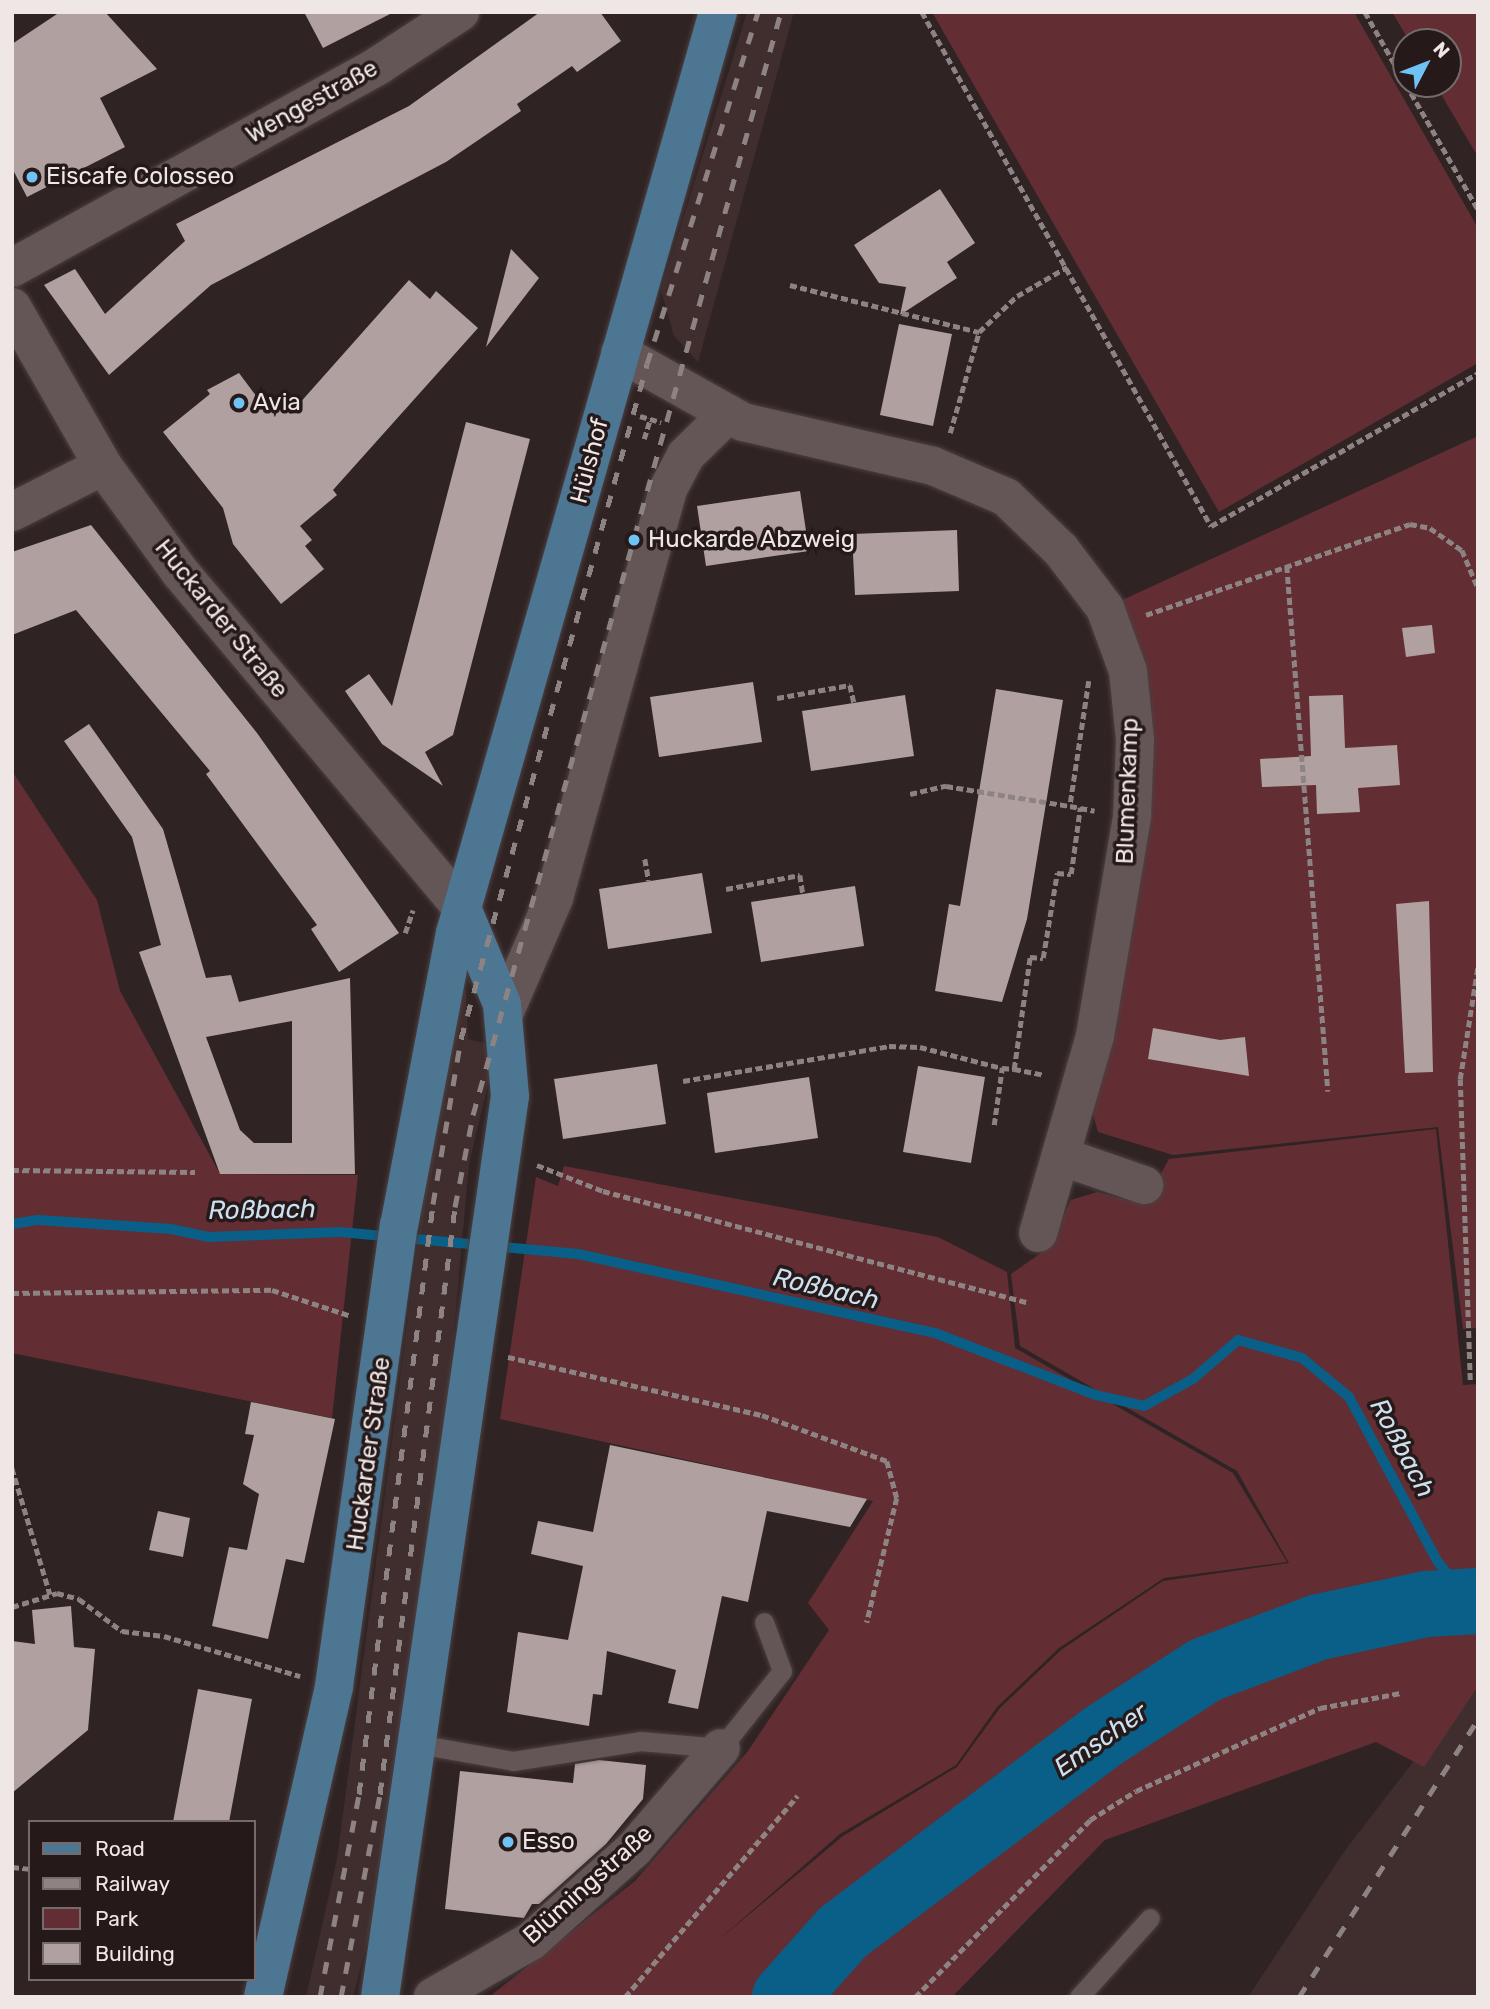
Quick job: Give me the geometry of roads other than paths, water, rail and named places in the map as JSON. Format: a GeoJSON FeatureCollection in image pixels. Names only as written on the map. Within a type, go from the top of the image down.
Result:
{"type":"FeatureCollection","features":[{"type":"Feature","properties":{"kind":"main road","name":"Hülshof"},"geometry":{"type":"LineString","coordinates":[[461,908],[718,12]]}},
{"type":"Feature","properties":{"kind":"main road","name":"Huckarder Straße"},"geometry":{"type":"LineString","coordinates":[[380,1997],[510,1096],[503,1016],[461,908]]}},
{"type":"Feature","properties":{"kind":"main road","name":"Huckarder Straße"},"geometry":{"type":"LineString","coordinates":[[263,1997],[334,1686],[387,1332],[393,1272],[461,908]]}},
{"type":"Feature","properties":{"kind":"street","name":"Wengestraße"},"geometry":{"type":"LineString","coordinates":[[12,268],[379,65],[460,12]]}},
{"type":"Feature","properties":{"kind":"street","name":"Huckarder Straße"},"geometry":{"type":"LineString","coordinates":[[12,307],[103,466],[180,572],[461,908]]}},
{"type":"Feature","properties":{"kind":"street","name":"Blumenkamp"},"geometry":{"type":"LineString","coordinates":[[620,353],[728,414],[943,470],[1006,497],[1061,550],[1110,622],[1128,671],[1135,740],[1132,817],[1095,1036],[1063,1157],[1038,1233]]}},
{"type":"Feature","properties":{"kind":"street"},"geometry":{"type":"LineString","coordinates":[[503,1016],[554,898],[668,489],[686,455],[728,414]]}},
{"type":"Feature","properties":{"kind":"street"},"geometry":{"type":"LineString","coordinates":[[12,512],[103,466]]}},
{"type":"Feature","properties":{"kind":"street"},"geometry":{"type":"LineString","coordinates":[[1063,1157],[1144,1185]]}},
{"type":"Feature","properties":{"kind":"street","name":"Blümingstraße"},"geometry":{"type":"LineString","coordinates":[[433,1997],[530,1941],[634,1849],[721,1748]]}},
{"type":"Feature","properties":{"kind":"lane"},"geometry":{"type":"LineString","coordinates":[[418,1744],[513,1761],[640,1741],[721,1748],[782,1671],[764,1622]]}},
{"type":"Feature","properties":{"kind":"lane"},"geometry":{"type":"LineString","coordinates":[[1079,1997],[1150,1918]]}},
{"type":"Feature","properties":{"kind":"waterway","name":"Roßbach"},"geometry":{"type":"LineString","coordinates":[[12,1224],[38,1220],[171,1229],[208,1237],[340,1232],[578,1254],[935,1333],[1096,1395],[1144,1406],[1193,1379],[1238,1340],[1302,1358],[1349,1397],[1438,1562],[1469,1601]]}},
{"type":"Feature","properties":{"kind":"waterway","name":"Emscher"},"geometry":{"type":"LineString","coordinates":[[785,1997],[843,1932],[1103,1736],[1205,1670],[1319,1627],[1426,1604],[1478,1601]]}},
{"type":"Feature","properties":{"kind":"railway"},"geometry":{"type":"LineString","coordinates":[[320,1997],[359,1794],[433,1204],[461,1039],[647,364],[758,12]]}},
{"type":"Feature","properties":{"kind":"railway"},"geometry":{"type":"LineString","coordinates":[[341,1997],[380,1794],[455,1207],[473,1115],[781,12]]}},
{"type":"Feature","properties":{"kind":"railway"},"geometry":{"type":"LineString","coordinates":[[1299,1997],[1478,1719]]}},
{"type":"Feature","properties":{"kind":"place","name":"Eiscafe Colosseo"},"geometry":{"type":"Point","coordinates":[32,177]}},
{"type":"Feature","properties":{"kind":"place","name":"Avia"},"geometry":{"type":"Point","coordinates":[239,403]}},
{"type":"Feature","properties":{"kind":"place","name":"Huckarde Abzweig"},"geometry":{"type":"Point","coordinates":[634,540]}},
{"type":"Feature","properties":{"kind":"place","name":"Esso"},"geometry":{"type":"Point","coordinates":[508,1842]}}]}
